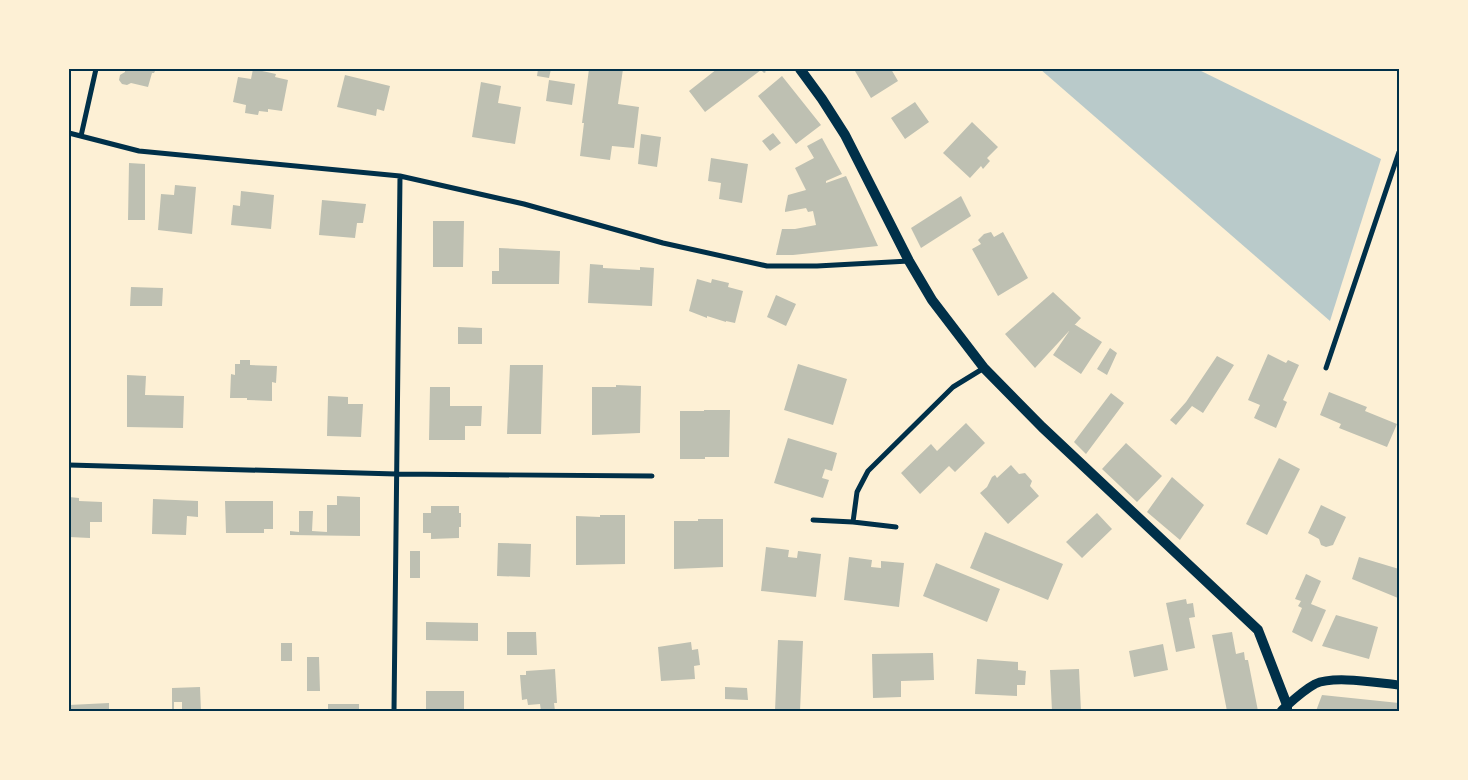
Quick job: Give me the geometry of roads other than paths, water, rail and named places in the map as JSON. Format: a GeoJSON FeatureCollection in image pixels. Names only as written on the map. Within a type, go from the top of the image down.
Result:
{"type":"FeatureCollection","features":[{"type":"Feature","properties":{"kind":"main road"},"geometry":{"type":"LineString","coordinates":[[804,70],[845,135],[932,300],[984,368],[1042,427],[1258,630],[1285,709]]}},
{"type":"Feature","properties":{"kind":"street"},"geometry":{"type":"LineString","coordinates":[[81,136],[96,69]]}},
{"type":"Feature","properties":{"kind":"street"},"geometry":{"type":"LineString","coordinates":[[69,133],[140,151],[400,176],[524,204],[663,243],[767,266],[817,266],[910,261]]}},
{"type":"Feature","properties":{"kind":"street"},"geometry":{"type":"LineString","coordinates":[[1326,368],[1399,152]]}},
{"type":"Feature","properties":{"kind":"street"},"geometry":{"type":"LineString","coordinates":[[394,711],[400,176]]}},
{"type":"Feature","properties":{"kind":"street"},"geometry":{"type":"LineString","coordinates":[[853,522],[857,492],[868,471],[953,387],[984,368]]}},
{"type":"Feature","properties":{"kind":"street"},"geometry":{"type":"LineString","coordinates":[[69,465],[396,474],[652,476]]}},
{"type":"Feature","properties":{"kind":"street"},"geometry":{"type":"LineString","coordinates":[[813,520],[896,527]]}},
{"type":"Feature","properties":{"kind":"street"},"geometry":{"type":"LineString","coordinates":[[1285,709],[1307,688],[1325,681],[1349,680],[1399,685]]}}]}
